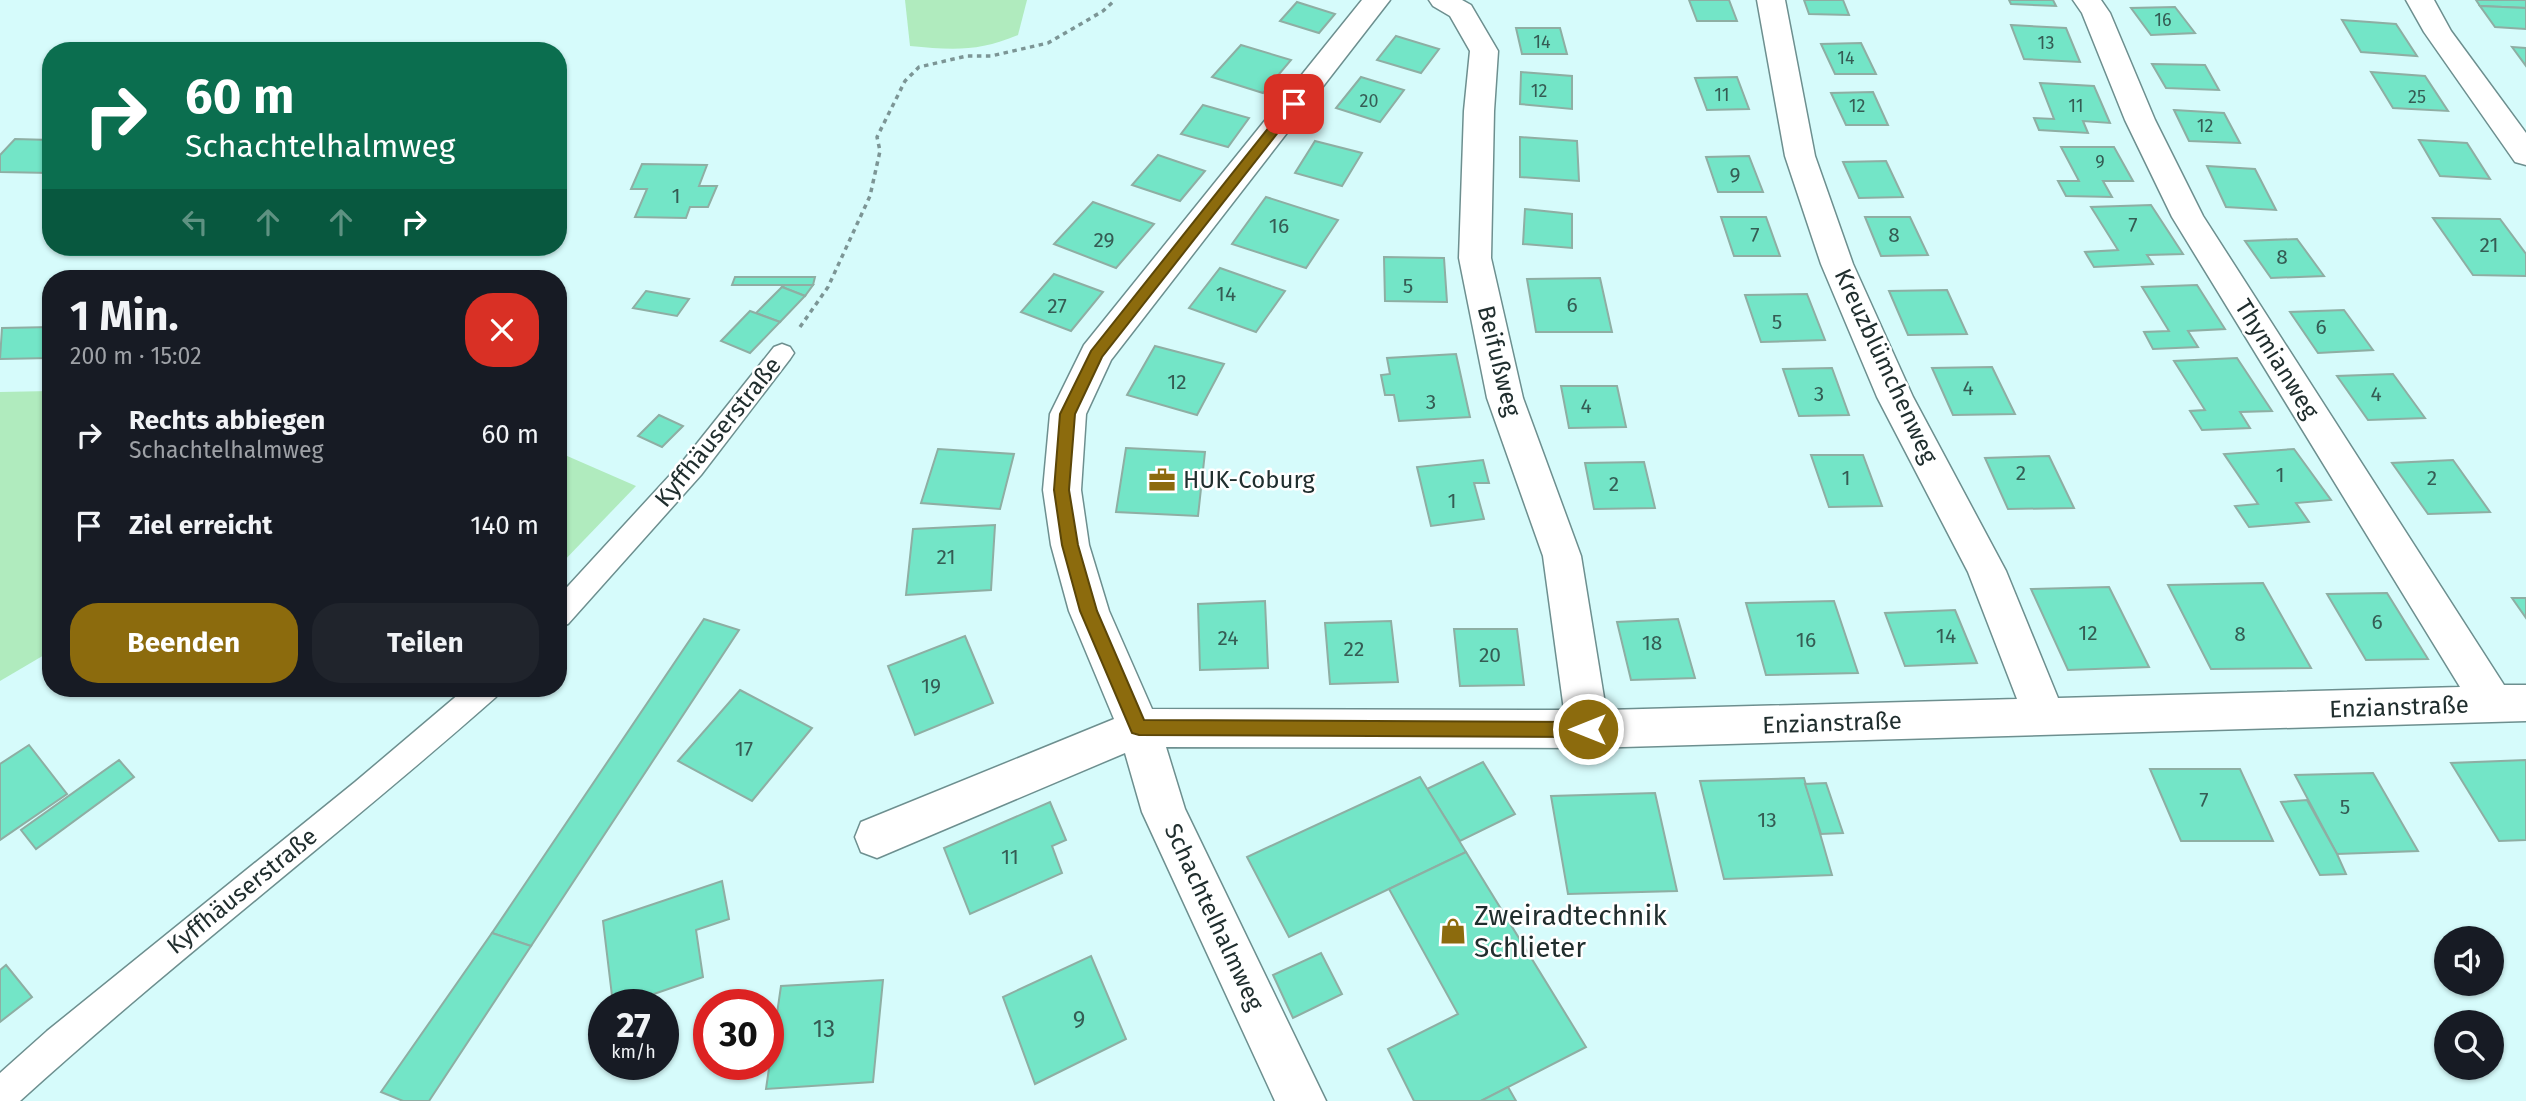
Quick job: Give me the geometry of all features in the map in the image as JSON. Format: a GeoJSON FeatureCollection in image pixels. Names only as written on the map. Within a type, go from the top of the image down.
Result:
{"type":"FeatureCollection","features":[{"type":"Feature","properties":{"kind":"street","name":"Schachtelhalmweg"},"geometry":{"type":"LineString","coordinates":[[1301,1101],[1164,812],[1139,728],[1089,611],[1070,545],[1062,490],[1068,414],[1096,354],[1376,0]]}},
{"type":"Feature","properties":{"kind":"street","name":"Beifußweg"},"geometry":{"type":"LineString","coordinates":[[1443,0],[1461,11],[1484,51],[1479,111],[1475,258],[1505,398],[1562,556],[1588,729]]}},
{"type":"Feature","properties":{"kind":"street","name":"Kreuzblümchenweg"},"geometry":{"type":"LineString","coordinates":[[1771,0],[1800,156],[1837,264],[1895,397],[1987,571],[2045,717]]}},
{"type":"Feature","properties":{"kind":"street","name":"Thymianweg"},"geometry":{"type":"LineString","coordinates":[[2087,0],[2096,13],[2140,120],[2188,217],[2510,704]]}},
{"type":"Feature","properties":{"kind":"street"},"geometry":{"type":"LineString","coordinates":[[2420,0],[2438,32],[2526,155]]}},
{"type":"Feature","properties":{"kind":"street","name":"Enzianstraße"},"geometry":{"type":"LineString","coordinates":[[1139,728],[1588,729],[2510,704]]}},
{"type":"Feature","properties":{"kind":"street"},"geometry":{"type":"LineString","coordinates":[[877,837],[1139,728]]}},
{"type":"Feature","properties":{"kind":"lane","name":"Kyffhäuserstraße"},"geometry":{"type":"LineString","coordinates":[[567,606],[692,468],[782,353]]}},
{"type":"Feature","properties":{"kind":"lane","name":"Kyffhäuserstraße"},"geometry":{"type":"LineString","coordinates":[[0,1096],[221,907],[431,737],[476,697]]}},
{"type":"Feature","properties":{"kind":"path","name":"Kyffhäuserstraße"},"geometry":{"type":"LineString","coordinates":[[782,353],[828,287],[854,233],[870,196],[880,151],[877,137],[905,81],[919,67],[967,56],[991,56],[1048,43],[1103,11],[1115,0]]}},
{"type":"Feature","properties":{"kind":"green space"},"geometry":{"type":"Polygon","coordinates":[[[905,0],[1027,0],[1018,35],[977,47],[952,49],[910,46],[905,0]]]}},
{"type":"Feature","properties":{"kind":"green space"},"geometry":{"type":"Polygon","coordinates":[[[42,391],[42,656],[0,681],[0,392],[42,391]]]}},
{"type":"Feature","properties":{"kind":"green space"},"geometry":{"type":"Polygon","coordinates":[[[567,456],[636,486],[567,558],[567,456]]]}},
{"type":"Feature","properties":{"kind":"building"},"geometry":{"type":"Polygon","coordinates":[[[1689,0],[1729,0],[1737,21],[1697,21],[1689,0]]]}},
{"type":"Feature","properties":{"kind":"building"},"geometry":{"type":"Polygon","coordinates":[[[1804,0],[1843,0],[1849,15],[1809,14],[1804,0]]]}},
{"type":"Feature","properties":{"kind":"building"},"geometry":{"type":"Polygon","coordinates":[[[2009,0],[2053,0],[2056,6],[2011,4],[2009,0]]]}},
{"type":"Feature","properties":{"kind":"building"},"geometry":{"type":"Polygon","coordinates":[[[2476,0],[2526,0],[2526,8],[2480,6],[2476,0]]]}},
{"type":"Feature","properties":{"kind":"building"},"geometry":{"type":"Polygon","coordinates":[[[1297,2],[1335,14],[1319,33],[1280,21],[1297,2]]]}},
{"type":"Feature","properties":{"kind":"building"},"geometry":{"type":"Polygon","coordinates":[[[2480,6],[2526,8],[2526,29],[2495,27],[2480,6]]]}},
{"type":"Feature","properties":{"kind":"building"},"geometry":{"type":"Polygon","coordinates":[[[2175,7],[2195,33],[2151,35],[2131,8],[2175,7]]]}},
{"type":"Feature","properties":{"kind":"building"},"geometry":{"type":"Polygon","coordinates":[[[2342,20],[2396,24],[2417,56],[2361,52],[2342,20]]]}},
{"type":"Feature","properties":{"kind":"building"},"geometry":{"type":"Polygon","coordinates":[[[2011,25],[2066,28],[2080,62],[2024,59],[2011,25]]]}},
{"type":"Feature","properties":{"kind":"building"},"geometry":{"type":"Polygon","coordinates":[[[1516,28],[1560,28],[1567,54],[1522,54],[1516,28]]]}},
{"type":"Feature","properties":{"kind":"building"},"geometry":{"type":"Polygon","coordinates":[[[1396,36],[1439,49],[1421,73],[1377,60],[1396,36]]]}},
{"type":"Feature","properties":{"kind":"building"},"geometry":{"type":"Polygon","coordinates":[[[1861,43],[1876,74],[1835,74],[1821,44],[1861,43]]]}},
{"type":"Feature","properties":{"kind":"building"},"geometry":{"type":"Polygon","coordinates":[[[1241,45],[1291,60],[1263,93],[1212,77],[1241,45]]]}},
{"type":"Feature","properties":{"kind":"building"},"geometry":{"type":"Polygon","coordinates":[[[2512,47],[2526,48],[2526,66],[2512,47]]]}},
{"type":"Feature","properties":{"kind":"building"},"geometry":{"type":"Polygon","coordinates":[[[2152,64],[2205,65],[2219,90],[2166,88],[2152,64]]]}},
{"type":"Feature","properties":{"kind":"building"},"geometry":{"type":"Polygon","coordinates":[[[1521,72],[1572,76],[1572,109],[1520,104],[1521,72]]]}},
{"type":"Feature","properties":{"kind":"building"},"geometry":{"type":"Polygon","coordinates":[[[2371,72],[2425,76],[2448,111],[2393,108],[2371,72]]]}},
{"type":"Feature","properties":{"kind":"building"},"geometry":{"type":"Polygon","coordinates":[[[1361,77],[1404,90],[1380,122],[1336,108],[1361,77]]]}},
{"type":"Feature","properties":{"kind":"building"},"geometry":{"type":"Polygon","coordinates":[[[1737,77],[1749,109],[1707,110],[1695,78],[1737,77]]]}},
{"type":"Feature","properties":{"kind":"building"},"geometry":{"type":"Polygon","coordinates":[[[2040,83],[2094,86],[2110,123],[2083,121],[2088,133],[2039,130],[2034,118],[2054,119],[2040,83]]]}},
{"type":"Feature","properties":{"kind":"building"},"geometry":{"type":"Polygon","coordinates":[[[1873,92],[1888,125],[1846,125],[1831,93],[1873,92]]]}},
{"type":"Feature","properties":{"kind":"building"},"geometry":{"type":"Polygon","coordinates":[[[1203,105],[1249,118],[1228,147],[1181,134],[1203,105]]]}},
{"type":"Feature","properties":{"kind":"building"},"geometry":{"type":"Polygon","coordinates":[[[2174,110],[2224,113],[2240,143],[2189,141],[2174,110]]]}},
{"type":"Feature","properties":{"kind":"building"},"geometry":{"type":"Polygon","coordinates":[[[1520,137],[1577,141],[1579,181],[1520,177],[1520,137]]]}},
{"type":"Feature","properties":{"kind":"building"},"geometry":{"type":"Polygon","coordinates":[[[15,139],[42,140],[42,173],[0,172],[0,155],[15,139]]]}},
{"type":"Feature","properties":{"kind":"building"},"geometry":{"type":"Polygon","coordinates":[[[2419,140],[2467,143],[2490,179],[2440,176],[2419,140]]]}},
{"type":"Feature","properties":{"kind":"building"},"geometry":{"type":"Polygon","coordinates":[[[1315,141],[1362,153],[1342,186],[1295,173],[1315,141]]]}},
{"type":"Feature","properties":{"kind":"building"},"geometry":{"type":"Polygon","coordinates":[[[2061,147],[2114,147],[2133,181],[2103,181],[2112,197],[2066,196],[2058,181],[2079,181],[2061,147]]]}},
{"type":"Feature","properties":{"kind":"building"},"geometry":{"type":"Polygon","coordinates":[[[1158,155],[1205,171],[1180,201],[1132,185],[1158,155]]]}},
{"type":"Feature","properties":{"kind":"building"},"geometry":{"type":"Polygon","coordinates":[[[1749,156],[1763,192],[1718,192],[1706,157],[1749,156]]]}},
{"type":"Feature","properties":{"kind":"building"},"geometry":{"type":"Polygon","coordinates":[[[1886,161],[1903,197],[1859,198],[1843,162],[1886,161]]]}},
{"type":"Feature","properties":{"kind":"building"},"geometry":{"type":"Polygon","coordinates":[[[642,164],[707,165],[699,186],[717,186],[708,207],[690,207],[686,218],[635,217],[647,189],[631,189],[642,164]]]}},
{"type":"Feature","properties":{"kind":"building"},"geometry":{"type":"Polygon","coordinates":[[[2207,166],[2255,169],[2276,210],[2226,207],[2207,166]]]}},
{"type":"Feature","properties":{"kind":"building"},"geometry":{"type":"Polygon","coordinates":[[[1266,197],[1338,220],[1306,268],[1232,244],[1266,197]]]}},
{"type":"Feature","properties":{"kind":"building"},"geometry":{"type":"Polygon","coordinates":[[[1093,202],[1154,224],[1116,268],[1054,244],[1093,202]]]}},
{"type":"Feature","properties":{"kind":"building"},"geometry":{"type":"Polygon","coordinates":[[[2151,205],[2183,254],[2147,255],[2153,264],[2094,267],[2085,252],[2118,250],[2091,207],[2151,205]]]}},
{"type":"Feature","properties":{"kind":"building"},"geometry":{"type":"Polygon","coordinates":[[[1525,209],[1572,214],[1572,248],[1523,244],[1525,209]]]}},
{"type":"Feature","properties":{"kind":"building"},"geometry":{"type":"Polygon","coordinates":[[[1721,217],[1766,217],[1780,256],[1734,256],[1721,217]]]}},
{"type":"Feature","properties":{"kind":"building"},"geometry":{"type":"Polygon","coordinates":[[[1865,217],[1910,217],[1928,255],[1881,256],[1865,217]]]}},
{"type":"Feature","properties":{"kind":"building"},"geometry":{"type":"Polygon","coordinates":[[[2433,218],[2500,219],[2526,254],[2526,276],[2473,275],[2433,218]]]}},
{"type":"Feature","properties":{"kind":"building"},"geometry":{"type":"Polygon","coordinates":[[[2297,239],[2324,276],[2271,278],[2245,241],[2297,239]]]}},
{"type":"Feature","properties":{"kind":"building"},"geometry":{"type":"Polygon","coordinates":[[[1384,257],[1444,258],[1447,302],[1385,301],[1384,257]]]}},
{"type":"Feature","properties":{"kind":"building"},"geometry":{"type":"Polygon","coordinates":[[[1220,268],[1285,291],[1256,332],[1189,308],[1220,268]]]}},
{"type":"Feature","properties":{"kind":"building"},"geometry":{"type":"Polygon","coordinates":[[[1054,274],[1103,292],[1071,331],[1021,312],[1054,274]]]}},
{"type":"Feature","properties":{"kind":"building"},"geometry":{"type":"Polygon","coordinates":[[[735,277],[815,277],[813,285],[732,285],[735,277]]]}},
{"type":"Feature","properties":{"kind":"building"},"geometry":{"type":"Polygon","coordinates":[[[1600,278],[1612,332],[1536,332],[1527,279],[1600,278]]]}},
{"type":"Feature","properties":{"kind":"building"},"geometry":{"type":"Polygon","coordinates":[[[813,285],[805,296],[782,287],[813,285]]]}},
{"type":"Feature","properties":{"kind":"building"},"geometry":{"type":"Polygon","coordinates":[[[2197,285],[2225,329],[2188,331],[2198,347],[2153,349],[2144,332],[2169,331],[2142,287],[2197,285]]]}},
{"type":"Feature","properties":{"kind":"building"},"geometry":{"type":"Polygon","coordinates":[[[782,287],[805,296],[780,322],[756,313],[782,287]]]}},
{"type":"Feature","properties":{"kind":"building"},"geometry":{"type":"Polygon","coordinates":[[[1947,290],[1967,334],[1908,335],[1889,291],[1947,290]]]}},
{"type":"Feature","properties":{"kind":"building"},"geometry":{"type":"Polygon","coordinates":[[[646,291],[689,299],[677,316],[633,308],[646,291]]]}},
{"type":"Feature","properties":{"kind":"building"},"geometry":{"type":"Polygon","coordinates":[[[1807,294],[1825,340],[1761,342],[1745,295],[1807,294]]]}},
{"type":"Feature","properties":{"kind":"building"},"geometry":{"type":"Polygon","coordinates":[[[2344,310],[2373,350],[2318,353],[2290,312],[2344,310]]]}},
{"type":"Feature","properties":{"kind":"building"},"geometry":{"type":"Polygon","coordinates":[[[750,311],[780,322],[750,353],[721,341],[750,311]]]}},
{"type":"Feature","properties":{"kind":"building"},"geometry":{"type":"Polygon","coordinates":[[[42,327],[42,358],[0,359],[2,328],[42,327]]]}},
{"type":"Feature","properties":{"kind":"building"},"geometry":{"type":"Polygon","coordinates":[[[1155,346],[1224,364],[1197,415],[1127,395],[1155,346]]]}},
{"type":"Feature","properties":{"kind":"building"},"geometry":{"type":"Polygon","coordinates":[[[1456,354],[1470,417],[1399,421],[1394,395],[1385,395],[1381,375],[1390,374],[1387,358],[1456,354]]]}},
{"type":"Feature","properties":{"kind":"building"},"geometry":{"type":"Polygon","coordinates":[[[2237,358],[2272,411],[2240,412],[2250,428],[2202,430],[2190,411],[2205,410],[2174,361],[2237,358]]]}},
{"type":"Feature","properties":{"kind":"building"},"geometry":{"type":"Polygon","coordinates":[[[1992,367],[2015,414],[1953,415],[1932,368],[1992,367]]]}},
{"type":"Feature","properties":{"kind":"building"},"geometry":{"type":"Polygon","coordinates":[[[1832,368],[1849,415],[1799,416],[1783,369],[1832,368]]]}},
{"type":"Feature","properties":{"kind":"building"},"geometry":{"type":"Polygon","coordinates":[[[2393,374],[2425,418],[2368,420],[2337,376],[2393,374]]]}},
{"type":"Feature","properties":{"kind":"building"},"geometry":{"type":"Polygon","coordinates":[[[1561,386],[1617,386],[1626,427],[1569,428],[1561,386]]]}},
{"type":"Feature","properties":{"kind":"building"},"geometry":{"type":"Polygon","coordinates":[[[659,415],[683,426],[662,447],[638,436],[659,415]]]}},
{"type":"Feature","properties":{"kind":"building"},"geometry":{"type":"Polygon","coordinates":[[[1126,448],[1205,452],[1198,516],[1116,512],[1126,448]]]}},
{"type":"Feature","properties":{"kind":"building"},"geometry":{"type":"Polygon","coordinates":[[[938,449],[1014,454],[1000,509],[921,503],[938,449]]]}},
{"type":"Feature","properties":{"kind":"building"},"geometry":{"type":"Polygon","coordinates":[[[2294,449],[2331,500],[2296,503],[2309,522],[2249,527],[2235,506],[2258,504],[2224,454],[2294,449]]]}},
{"type":"Feature","properties":{"kind":"building"},"geometry":{"type":"Polygon","coordinates":[[[1811,455],[1863,455],[1882,506],[1829,507],[1811,455]]]}},
{"type":"Feature","properties":{"kind":"building"},"geometry":{"type":"Polygon","coordinates":[[[2049,456],[2074,508],[2008,509],[1985,458],[2049,456]]]}},
{"type":"Feature","properties":{"kind":"building"},"geometry":{"type":"Polygon","coordinates":[[[1483,460],[1489,483],[1474,483],[1484,519],[1431,526],[1417,467],[1483,460]]]}},
{"type":"Feature","properties":{"kind":"building"},"geometry":{"type":"Polygon","coordinates":[[[2453,460],[2490,512],[2428,514],[2392,463],[2453,460]]]}},
{"type":"Feature","properties":{"kind":"building"},"geometry":{"type":"Polygon","coordinates":[[[1644,462],[1655,508],[1594,509],[1585,463],[1644,462]]]}},
{"type":"Feature","properties":{"kind":"building"},"geometry":{"type":"Polygon","coordinates":[[[995,525],[991,590],[906,595],[913,529],[995,525]]]}},
{"type":"Feature","properties":{"kind":"building"},"geometry":{"type":"Polygon","coordinates":[[[2263,583],[2311,668],[2211,669],[2168,585],[2263,583]]]}},
{"type":"Feature","properties":{"kind":"building"},"geometry":{"type":"Polygon","coordinates":[[[2109,587],[2149,667],[2068,670],[2031,589],[2109,587]]]}},
{"type":"Feature","properties":{"kind":"building"},"geometry":{"type":"Polygon","coordinates":[[[2387,593],[2428,659],[2366,660],[2327,594],[2387,593]]]}},
{"type":"Feature","properties":{"kind":"building"},"geometry":{"type":"Polygon","coordinates":[[[2512,598],[2526,598],[2526,618],[2512,598]]]}},
{"type":"Feature","properties":{"kind":"building"},"geometry":{"type":"Polygon","coordinates":[[[1265,601],[1268,668],[1200,670],[1198,604],[1265,601]]]}},
{"type":"Feature","properties":{"kind":"building"},"geometry":{"type":"Polygon","coordinates":[[[1834,601],[1858,673],[1766,675],[1746,603],[1834,601]]]}},
{"type":"Feature","properties":{"kind":"building"},"geometry":{"type":"Polygon","coordinates":[[[1955,610],[1977,663],[1905,666],[1885,613],[1955,610]]]}},
{"type":"Feature","properties":{"kind":"building"},"geometry":{"type":"Polygon","coordinates":[[[704,619],[739,630],[531,946],[492,933],[704,619]]]}},
{"type":"Feature","properties":{"kind":"building"},"geometry":{"type":"Polygon","coordinates":[[[1678,619],[1695,678],[1631,680],[1617,622],[1678,619]]]}},
{"type":"Feature","properties":{"kind":"building"},"geometry":{"type":"Polygon","coordinates":[[[1391,621],[1398,682],[1330,684],[1325,623],[1391,621]]]}},
{"type":"Feature","properties":{"kind":"building"},"geometry":{"type":"Polygon","coordinates":[[[1454,629],[1517,629],[1524,685],[1460,686],[1454,629]]]}},
{"type":"Feature","properties":{"kind":"building"},"geometry":{"type":"Polygon","coordinates":[[[965,636],[993,703],[915,735],[888,666],[965,636]]]}},
{"type":"Feature","properties":{"kind":"building"},"geometry":{"type":"Polygon","coordinates":[[[740,690],[812,728],[752,801],[678,761],[740,690]]]}},
{"type":"Feature","properties":{"kind":"building"},"geometry":{"type":"Polygon","coordinates":[[[29,745],[67,794],[0,840],[0,764],[29,745]]]}},
{"type":"Feature","properties":{"kind":"building"},"geometry":{"type":"Polygon","coordinates":[[[119,760],[134,777],[36,849],[21,830],[119,760]]]}},
{"type":"Feature","properties":{"kind":"building"},"geometry":{"type":"Polygon","coordinates":[[[2526,760],[2526,840],[2499,841],[2451,763],[2526,760]]]}},
{"type":"Feature","properties":{"kind":"building"},"geometry":{"type":"Polygon","coordinates":[[[1483,762],[1515,814],[1460,841],[1427,789],[1483,762]]]}},
{"type":"Feature","properties":{"kind":"building"},"geometry":{"type":"Polygon","coordinates":[[[2150,769],[2240,769],[2273,841],[2181,841],[2150,769]]]}},
{"type":"Feature","properties":{"kind":"building"},"geometry":{"type":"Polygon","coordinates":[[[2373,773],[2418,851],[2337,854],[2295,775],[2373,773]]]}},
{"type":"Feature","properties":{"kind":"building"},"geometry":{"type":"Polygon","coordinates":[[[1420,777],[1466,852],[1289,937],[1247,857],[1420,777]]]}},
{"type":"Feature","properties":{"kind":"building"},"geometry":{"type":"Polygon","coordinates":[[[1804,778],[1832,875],[1724,879],[1700,781],[1804,778]]]}},
{"type":"Feature","properties":{"kind":"building"},"geometry":{"type":"Polygon","coordinates":[[[1826,783],[1843,833],[1821,834],[1805,784],[1826,783]]]}},
{"type":"Feature","properties":{"kind":"building"},"geometry":{"type":"Polygon","coordinates":[[[1655,793],[1677,891],[1568,894],[1551,796],[1655,793]]]}},
{"type":"Feature","properties":{"kind":"building"},"geometry":{"type":"Polygon","coordinates":[[[2307,800],[2346,874],[2320,875],[2281,802],[2307,800]]]}},
{"type":"Feature","properties":{"kind":"building"},"geometry":{"type":"Polygon","coordinates":[[[1050,802],[1066,840],[1052,846],[1062,873],[970,914],[944,848],[1050,802]]]}},
{"type":"Feature","properties":{"kind":"building"},"geometry":{"type":"Polygon","coordinates":[[[1466,852],[1586,1047],[1481,1101],[1414,1101],[1388,1049],[1458,1014],[1389,889],[1466,852]]]}},
{"type":"Feature","properties":{"kind":"building"},"geometry":{"type":"Polygon","coordinates":[[[722,881],[729,919],[696,930],[703,977],[668,989],[611,989],[603,921],[722,881]]]}},
{"type":"Feature","properties":{"kind":"building"},"geometry":{"type":"Polygon","coordinates":[[[492,933],[531,946],[429,1101],[403,1101],[381,1092],[492,933]]]}},
{"type":"Feature","properties":{"kind":"building"},"geometry":{"type":"Polygon","coordinates":[[[1321,953],[1342,994],[1293,1018],[1273,975],[1321,953]]]}},
{"type":"Feature","properties":{"kind":"building"},"geometry":{"type":"Polygon","coordinates":[[[1091,956],[1126,1039],[1035,1084],[1003,997],[1091,956]]]}},
{"type":"Feature","properties":{"kind":"building"},"geometry":{"type":"Polygon","coordinates":[[[6,965],[32,997],[0,1022],[0,970],[6,965]]]}},
{"type":"Feature","properties":{"kind":"building"},"geometry":{"type":"Polygon","coordinates":[[[883,980],[873,1082],[766,1089],[767,1080],[784,1080],[784,989],[781,989],[781,986],[883,980]]]}},
{"type":"Feature","properties":{"kind":"building"},"geometry":{"type":"Polygon","coordinates":[[[1508,1087],[1516,1101],[1481,1101],[1508,1087]]]}},
{"type":"Feature","properties":{"kind":"place","name":"HUK-Coburg"},"geometry":{"type":"Point","coordinates":[1162,480]}},
{"type":"Feature","properties":{"kind":"place","name":"Zweiradtechnik Schlieter"},"geometry":{"type":"Point","coordinates":[1453,931]}},
{"type":"Feature","properties":{"kind":"route"},"geometry":{"type":"LineString","coordinates":[[1294,104],[1096,354],[1068,414],[1062,490],[1070,545],[1089,611],[1139,728],[1588,729]]}}]}
